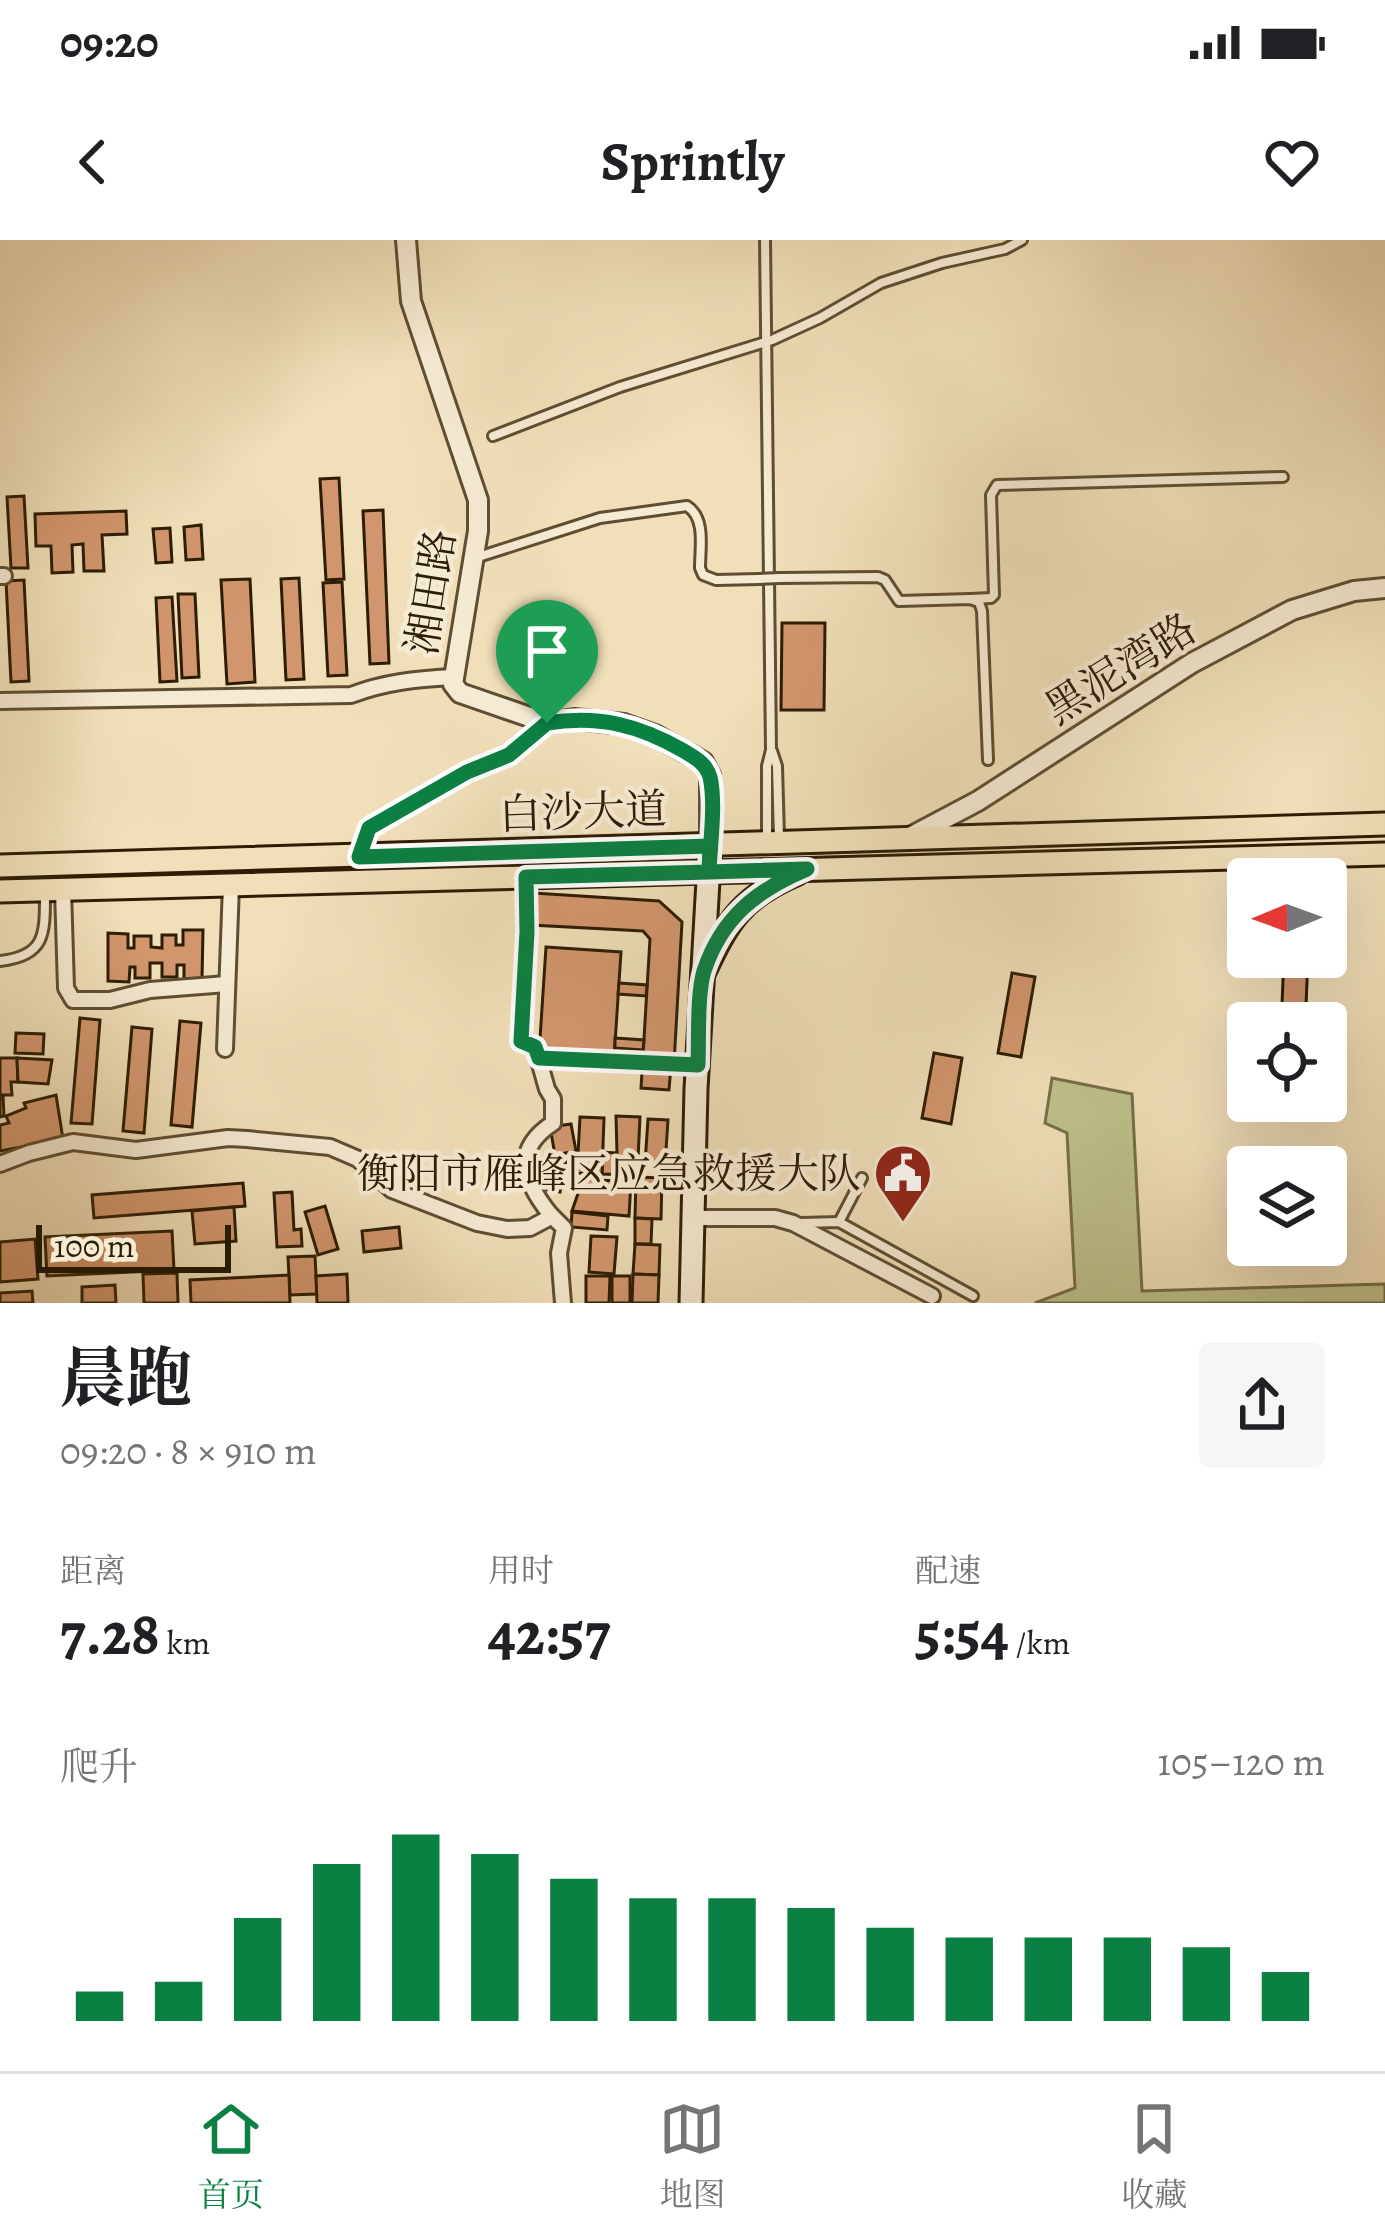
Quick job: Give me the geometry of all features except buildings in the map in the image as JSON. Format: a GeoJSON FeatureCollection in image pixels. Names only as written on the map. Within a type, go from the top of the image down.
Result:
{"type":"FeatureCollection","features":[{"type":"Feature","properties":{"kind":"main road","name":"白沙大道"},"geometry":{"type":"LineString","coordinates":[[0,866],[1385,824]]}},
{"type":"Feature","properties":{"kind":"main road"},"geometry":{"type":"LineString","coordinates":[[691,1303],[710,846]]}},
{"type":"Feature","properties":{"kind":"main road","name":"白沙大道"},"geometry":{"type":"LineString","coordinates":[[0,891],[1385,854]]}},
{"type":"Feature","properties":{"kind":"main road"},"geometry":{"type":"LineString","coordinates":[[703,974],[727,923],[754,896],[807,869]]}},
{"type":"Feature","properties":{"kind":"street","name":"湘田路"},"geometry":{"type":"LineString","coordinates":[[406,240],[411,301],[478,500],[478,531],[453,684],[460,692],[547,723],[574,719],[624,724],[703,762],[710,775],[710,846]]}},
{"type":"Feature","properties":{"kind":"street","name":"黑泥湾路"},"geometry":{"type":"LineString","coordinates":[[905,840],[978,802],[1192,662],[1292,610],[1354,591],[1385,588]]}},
{"type":"Feature","properties":{"kind":"street"},"geometry":{"type":"LineString","coordinates":[[0,701],[351,695],[411,679],[452,677]]}},
{"type":"Feature","properties":{"kind":"street"},"geometry":{"type":"LineString","coordinates":[[359,857],[369,828],[467,772],[509,755],[547,723]]}},
{"type":"Feature","properties":{"kind":"street"},"geometry":{"type":"LineString","coordinates":[[526,877],[520,1036],[523,1043],[535,1047],[555,1115],[553,1123],[532,1139],[526,1172],[533,1193],[564,1228],[560,1253],[563,1303]]}},
{"type":"Feature","properties":{"kind":"street"},"geometry":{"type":"LineString","coordinates":[[225,1049],[231,885]]}},
{"type":"Feature","properties":{"kind":"street"},"geometry":{"type":"LineString","coordinates":[[54,890],[66,988],[73,1000],[110,1000],[150,990],[227,984]]}},
{"type":"Feature","properties":{"kind":"street"},"geometry":{"type":"LineString","coordinates":[[539,1058],[698,1065]]}},
{"type":"Feature","properties":{"kind":"street"},"geometry":{"type":"LineString","coordinates":[[0,1164],[73,1142],[136,1150],[247,1138],[330,1147],[358,1159],[392,1190],[477,1223],[530,1228],[550,1214]]}},
{"type":"Feature","properties":{"kind":"street"},"geometry":{"type":"LineString","coordinates":[[693,1218],[775,1218],[794,1223],[932,1296]]}},
{"type":"Feature","properties":{"kind":"lane"},"geometry":{"type":"LineString","coordinates":[[765,240],[771,750],[777,766],[773,844]]}},
{"type":"Feature","properties":{"kind":"lane"},"geometry":{"type":"LineString","coordinates":[[493,436],[620,387],[766,341],[820,318],[881,283],[1005,249],[1022,240]]}},
{"type":"Feature","properties":{"kind":"lane"},"geometry":{"type":"LineString","coordinates":[[474,559],[600,518],[687,506],[699,519],[700,568],[703,575],[716,580],[878,577],[898,601],[991,598],[991,495],[997,485],[1283,477]]}},
{"type":"Feature","properties":{"kind":"lane"},"geometry":{"type":"LineString","coordinates":[[970,599],[982,607],[988,760]]}},
{"type":"Feature","properties":{"kind":"lane"},"geometry":{"type":"LineString","coordinates":[[0,962],[23,958],[39,944],[54,890]]}},
{"type":"Feature","properties":{"kind":"lane"},"geometry":{"type":"LineString","coordinates":[[839,1222],[862,1178]]}},
{"type":"Feature","properties":{"kind":"lane"},"geometry":{"type":"LineString","coordinates":[[794,1223],[839,1222],[973,1296]]}},
{"type":"Feature","properties":{"kind":"green space"},"geometry":{"type":"Polygon","coordinates":[[[1052,1078],[1132,1094],[1142,1291],[1385,1284],[1385,1303],[1035,1303],[1075,1288],[1067,1133],[1045,1123],[1052,1078]]]}},
{"type":"Feature","properties":{"kind":"place","name":"衡阳市雁峰区应急救援大队"},"geometry":{"type":"Point","coordinates":[903,1224]}},
{"type":"Feature","properties":{"kind":"route"},"geometry":{"type":"LineString","coordinates":[[547,723],[509,755],[467,772],[369,828],[359,857],[710,846],[709,872],[807,869],[754,896],[727,923],[703,974],[698,1065],[539,1058],[535,1047],[521,1041],[526,877],[709,872],[710,846],[711,799],[710,775],[703,762],[624,724],[574,719],[547,723]]}}]}
